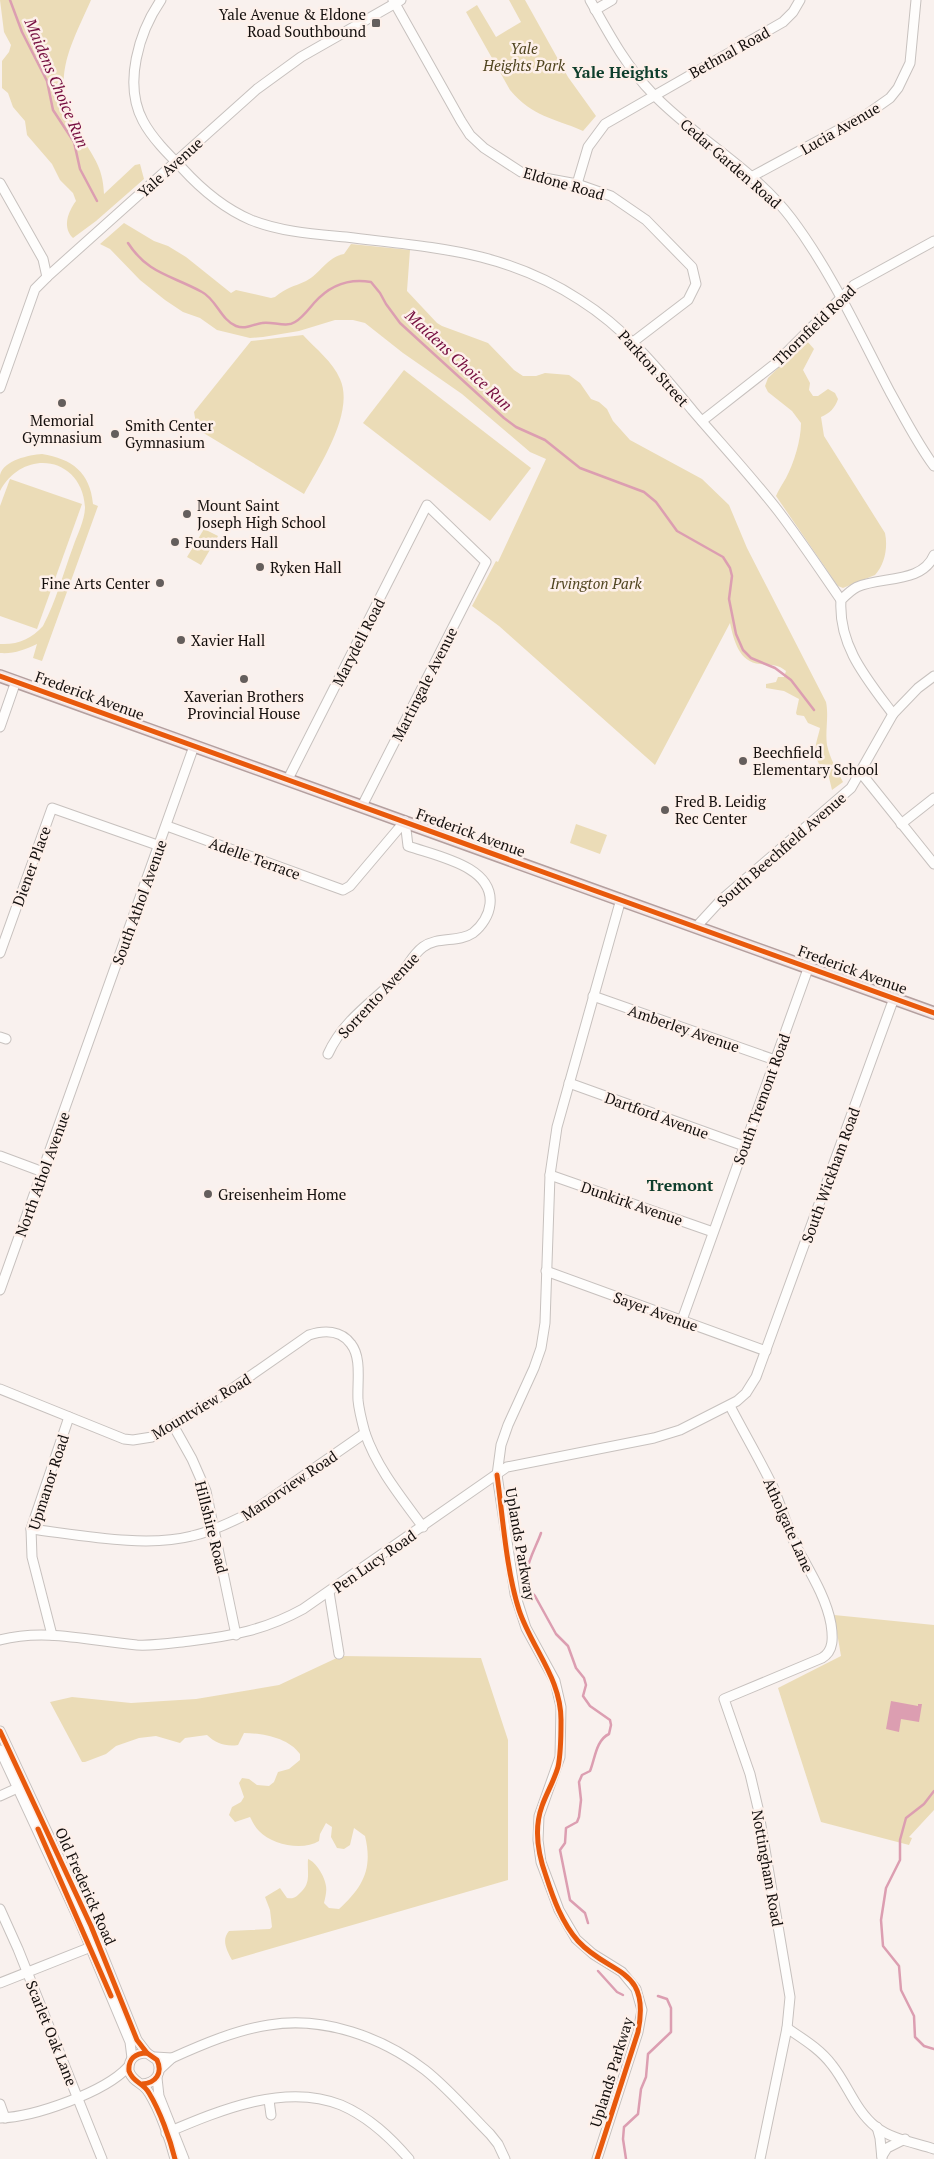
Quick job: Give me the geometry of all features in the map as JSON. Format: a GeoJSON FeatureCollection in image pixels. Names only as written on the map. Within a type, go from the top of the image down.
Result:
{"type":"FeatureCollection","features":[{"type":"Feature","properties":{"kind":"main road","name":"Frederick Avenue"},"geometry":{"type":"LineString","coordinates":[[0,676],[809,966],[934,1013]]}},
{"type":"Feature","properties":{"kind":"street"},"geometry":{"type":"LineString","coordinates":[[161,0],[149,20],[140,45],[134,72],[134,87],[137,106],[142,120],[176,162]]}},
{"type":"Feature","properties":{"kind":"street","name":"Cedar Garden Road"},"geometry":{"type":"LineString","coordinates":[[590,0],[620,54],[654,95],[751,177],[788,215],[804,236],[840,297],[908,426],[934,466]]}},
{"type":"Feature","properties":{"kind":"street"},"geometry":{"type":"LineString","coordinates":[[595,10],[612,0]]}},
{"type":"Feature","properties":{"kind":"street","name":"Bethnal Road"},"geometry":{"type":"LineString","coordinates":[[577,184],[588,147],[599,130],[614,117],[783,22],[793,12],[800,0]]}},
{"type":"Feature","properties":{"kind":"street","name":"Lucia Avenue"},"geometry":{"type":"LineString","coordinates":[[751,177],[866,115],[890,98],[901,82],[910,63],[916,0]]}},
{"type":"Feature","properties":{"kind":"street","name":"Yale Avenue"},"geometry":{"type":"LineString","coordinates":[[0,388],[35,289],[47,277],[257,89],[300,57],[396,1]]}},
{"type":"Feature","properties":{"kind":"street","name":"Eldone Road"},"geometry":{"type":"LineString","coordinates":[[396,1],[470,135],[496,157],[521,172],[577,184],[611,196],[646,220],[661,233],[692,267],[696,275],[696,284],[688,300],[633,342]]}},
{"type":"Feature","properties":{"kind":"street","name":"Parkton Street"},"geometry":{"type":"LineString","coordinates":[[176,162],[199,187],[218,202],[243,216],[267,225],[296,232],[447,249],[475,254],[530,272],[597,311],[633,342],[781,514],[842,600]]}},
{"type":"Feature","properties":{"kind":"street"},"geometry":{"type":"LineString","coordinates":[[0,183],[43,259],[47,277]]}},
{"type":"Feature","properties":{"kind":"street","name":"Thornfield Road"},"geometry":{"type":"LineString","coordinates":[[702,421],[776,363],[840,297],[867,276],[906,258],[934,241]]}},
{"type":"Feature","properties":{"kind":"street","name":"Marydell Road"},"geometry":{"type":"LineString","coordinates":[[288,779],[427,505],[486,562]]}},
{"type":"Feature","properties":{"kind":"street"},"geometry":{"type":"LineString","coordinates":[[893,714],[862,672],[848,646],[840,615],[842,600],[855,588],[898,578],[925,568],[930,564],[934,554]]}},
{"type":"Feature","properties":{"kind":"street","name":"Martingale Avenue"},"geometry":{"type":"LineString","coordinates":[[362,806],[486,562]]}},
{"type":"Feature","properties":{"kind":"street","name":"South Beechfield Avenue"},"geometry":{"type":"LineString","coordinates":[[697,926],[720,901],[845,794],[861,773],[874,745],[893,714],[918,688],[934,676]]}},
{"type":"Feature","properties":{"kind":"street"},"geometry":{"type":"LineString","coordinates":[[0,727],[16,682]]}},
{"type":"Feature","properties":{"kind":"street","name":"South Athol Avenue"},"geometry":{"type":"LineString","coordinates":[[83,1058],[194,746]]}},
{"type":"Feature","properties":{"kind":"street"},"geometry":{"type":"LineString","coordinates":[[861,773],[934,864]]}},
{"type":"Feature","properties":{"kind":"street"},"geometry":{"type":"LineString","coordinates":[[901,824],[934,798]]}},
{"type":"Feature","properties":{"kind":"street","name":"Diener Place"},"geometry":{"type":"LineString","coordinates":[[0,953],[52,808],[160,846]]}},
{"type":"Feature","properties":{"kind":"street","name":"Adelle Terrace"},"geometry":{"type":"LineString","coordinates":[[166,826],[343,890],[350,886],[405,821]]}},
{"type":"Feature","properties":{"kind":"street","name":"Sorrento Avenue"},"geometry":{"type":"LineString","coordinates":[[328,1054],[340,1033],[364,1006],[401,974],[416,953],[424,946],[440,940],[466,937],[480,927],[488,913],[490,896],[483,878],[467,868],[408,846],[405,821]]}},
{"type":"Feature","properties":{"kind":"street"},"geometry":{"type":"LineString","coordinates":[[550,1175],[557,1127],[620,899]]}},
{"type":"Feature","properties":{"kind":"street","name":"South Tremont Road"},"geometry":{"type":"LineString","coordinates":[[682,1320],[809,966]]}},
{"type":"Feature","properties":{"kind":"street","name":"Amberley Avenue"},"geometry":{"type":"LineString","coordinates":[[593,996],[776,1060]]}},
{"type":"Feature","properties":{"kind":"street","name":"South Wickham Road"},"geometry":{"type":"LineString","coordinates":[[730,1406],[751,1386],[766,1351],[894,998]]}},
{"type":"Feature","properties":{"kind":"street","name":"North Athol Avenue"},"geometry":{"type":"LineString","coordinates":[[0,1290],[83,1058]]}},
{"type":"Feature","properties":{"kind":"street","name":"Dartford Avenue"},"geometry":{"type":"LineString","coordinates":[[569,1083],[744,1146]]}},
{"type":"Feature","properties":{"kind":"street"},"geometry":{"type":"LineString","coordinates":[[0,1156],[42,1172]]}},
{"type":"Feature","properties":{"kind":"street","name":"Dunkirk Avenue"},"geometry":{"type":"LineString","coordinates":[[550,1175],[713,1232]]}},
{"type":"Feature","properties":{"kind":"street","name":"Uplands Parkway"},"geometry":{"type":"LineString","coordinates":[[550,1175],[545,1323],[541,1348],[501,1445],[497,1475],[511,1572],[520,1610],[526,1628],[554,1682],[561,1707],[560,1757],[540,1816],[538,1840],[541,1862],[559,1910],[576,1939],[593,1954],[622,1972],[636,1989],[642,2010],[638,2032],[597,2159]]}},
{"type":"Feature","properties":{"kind":"street","name":"Sayer Avenue"},"geometry":{"type":"LineString","coordinates":[[546,1270],[766,1351]]}},
{"type":"Feature","properties":{"kind":"street","name":"Mountview Road"},"geometry":{"type":"LineString","coordinates":[[0,1389],[124,1439],[133,1440],[152,1437],[223,1395],[310,1335],[328,1332],[343,1336],[352,1345],[357,1362],[358,1401],[365,1433]]}},
{"type":"Feature","properties":{"kind":"street","name":"Pen Lucy Road"},"geometry":{"type":"LineString","coordinates":[[0,1640],[21,1636],[52,1635],[148,1645],[236,1635],[283,1620],[330,1592],[512,1464],[654,1438],[680,1430],[730,1406]]}},
{"type":"Feature","properties":{"kind":"street","name":"Atholgate Lane"},"geometry":{"type":"LineString","coordinates":[[730,1406],[772,1486],[794,1541],[824,1602],[831,1623],[831,1649]]}},
{"type":"Feature","properties":{"kind":"street","name":"Upmanor Road"},"geometry":{"type":"LineString","coordinates":[[52,1635],[32,1557],[31,1529],[69,1417]]}},
{"type":"Feature","properties":{"kind":"street","name":"Hillshire Road"},"geometry":{"type":"LineString","coordinates":[[173,1425],[206,1491],[236,1635]]}},
{"type":"Feature","properties":{"kind":"street"},"geometry":{"type":"LineString","coordinates":[[365,1433],[380,1467],[423,1527]]}},
{"type":"Feature","properties":{"kind":"street","name":"Manorview Road"},"geometry":{"type":"LineString","coordinates":[[31,1529],[147,1541],[192,1536],[214,1529],[253,1510],[365,1433]]}},
{"type":"Feature","properties":{"kind":"street"},"geometry":{"type":"LineString","coordinates":[[330,1592],[339,1654]]}},
{"type":"Feature","properties":{"kind":"street","name":"Nottingham Road"},"geometry":{"type":"LineString","coordinates":[[760,2159],[787,2028],[790,1997],[758,1808],[750,1774],[724,1699],[822,1658],[831,1649]]}},
{"type":"Feature","properties":{"kind":"street","name":"Old Frederick Road"},"geometry":{"type":"LineString","coordinates":[[0,1731],[137,2040],[159,2064],[160,2096],[170,2131],[175,2159]]}},
{"type":"Feature","properties":{"kind":"street","name":"Old Frederick Road"},"geometry":{"type":"LineString","coordinates":[[0,1750],[23,1786]]}},
{"type":"Feature","properties":{"kind":"street"},"geometry":{"type":"LineString","coordinates":[[0,1796],[23,1786]]}},
{"type":"Feature","properties":{"kind":"street","name":"Scarlet Oak Lane"},"geometry":{"type":"LineString","coordinates":[[0,1909],[28,1972],[102,2159]]}},
{"type":"Feature","properties":{"kind":"street"},"geometry":{"type":"LineString","coordinates":[[0,1983],[95,1946]]}},
{"type":"Feature","properties":{"kind":"street","name":"Old Frederick Road"},"geometry":{"type":"LineString","coordinates":[[95,1946],[130,2042],[130,2063],[133,2080]]}},
{"type":"Feature","properties":{"kind":"street"},"geometry":{"type":"LineString","coordinates":[[114,2080],[133,2080],[142,2084],[148,2083],[172,2058],[234,2034],[272,2024],[310,2024],[357,2034],[395,2050],[427,2072],[490,2134],[498,2144],[504,2159]]}},
{"type":"Feature","properties":{"kind":"street"},"geometry":{"type":"LineString","coordinates":[[787,2028],[806,2041],[831,2064],[852,2100],[877,2128],[889,2134],[934,2148]]}},
{"type":"Feature","properties":{"kind":"street"},"geometry":{"type":"LineString","coordinates":[[0,2104],[3,2118],[39,2112],[78,2097],[114,2080],[136,2055],[172,2058]]}},
{"type":"Feature","properties":{"kind":"street","name":"Old Frederick Road"},"geometry":{"type":"LineString","coordinates":[[142,2084],[152,2097],[184,2159]]}},
{"type":"Feature","properties":{"kind":"street"},"geometry":{"type":"LineString","coordinates":[[170,2131],[236,2107],[269,2100],[304,2097],[341,2105],[375,2125],[410,2159]]}},
{"type":"Feature","properties":{"kind":"street"},"geometry":{"type":"LineString","coordinates":[[269,2100],[271,2115]]}},
{"type":"Feature","properties":{"kind":"street"},"geometry":{"type":"LineString","coordinates":[[877,2128],[882,2158]]}},
{"type":"Feature","properties":{"kind":"street"},"geometry":{"type":"LineString","coordinates":[[882,2158],[887,2148],[905,2139]]}},
{"type":"Feature","properties":{"kind":"green space"},"geometry":{"type":"Polygon","coordinates":[[[0,0],[91,0],[70,49],[66,64],[64,80],[69,113],[99,168],[104,194],[135,165],[140,164],[144,179],[96,221],[73,238],[68,229],[67,220],[76,201],[73,193],[60,180],[52,164],[27,135],[25,121],[13,107],[8,93],[2,88],[2,61],[9,52],[11,45],[4,32],[0,0]]]}},
{"type":"Feature","properties":{"kind":"green space","name":"Yale Heights Park"},"geometry":{"type":"Polygon","coordinates":[[[509,0],[525,0],[568,77],[596,116],[583,131],[535,112],[510,90],[466,12],[477,5],[496,37],[521,22],[509,0]]]}},
{"type":"Feature","properties":{"kind":"green space","name":"Irvington Park"},"geometry":{"type":"Polygon","coordinates":[[[124,223],[186,257],[231,293],[236,290],[271,298],[311,278],[333,258],[344,254],[351,244],[410,250],[407,291],[437,323],[488,343],[514,370],[523,376],[536,376],[545,373],[569,375],[580,383],[591,399],[599,402],[607,409],[613,421],[630,440],[702,479],[729,505],[747,548],[826,702],[827,745],[843,782],[832,790],[826,765],[819,764],[816,754],[820,728],[808,723],[804,716],[797,715],[799,699],[784,691],[766,688],[766,684],[776,682],[778,677],[784,677],[786,671],[777,666],[753,662],[742,655],[733,637],[730,623],[655,765],[499,626],[472,606],[496,561],[498,562],[546,459],[530,452],[462,394],[403,353],[365,323],[353,320],[335,320],[299,331],[250,338],[217,330],[200,318],[183,312],[140,280],[110,249],[100,244],[124,223]]]}},
{"type":"Feature","properties":{"kind":"green space"},"geometry":{"type":"Polygon","coordinates":[[[303,335],[333,367],[340,379],[343,392],[343,407],[334,438],[304,494],[197,429],[194,412],[251,341],[303,335]]]}},
{"type":"Feature","properties":{"kind":"green space"},"geometry":{"type":"Polygon","coordinates":[[[806,340],[814,349],[803,370],[810,383],[809,390],[813,396],[818,396],[828,389],[835,393],[838,399],[832,410],[821,417],[824,436],[885,533],[886,538],[886,550],[883,561],[875,575],[843,588],[838,586],[776,496],[794,458],[800,437],[801,423],[792,411],[768,392],[765,386],[768,378],[806,340]]]}},
{"type":"Feature","properties":{"kind":"green space"},"geometry":{"type":"Polygon","coordinates":[[[404,370],[531,468],[490,521],[363,423],[404,370]]]}},
{"type":"Feature","properties":{"kind":"green space"},"geometry":{"type":"Polygon","coordinates":[[[42,454],[62,459],[78,469],[88,483],[93,504],[98,506],[42,661],[33,658],[37,644],[19,651],[0,653],[0,644],[24,640],[43,626],[56,597],[84,517],[85,507],[81,490],[74,477],[63,468],[50,464],[37,464],[23,468],[10,477],[0,491],[0,475],[6,466],[24,457],[42,454]]]}},
{"type":"Feature","properties":{"kind":"green space"},"geometry":{"type":"Polygon","coordinates":[[[10,479],[82,504],[37,629],[0,616],[0,506],[10,479]]]}},
{"type":"Feature","properties":{"kind":"green space"},"geometry":{"type":"Polygon","coordinates":[[[204,529],[218,536],[201,565],[187,557],[204,529]]]}},
{"type":"Feature","properties":{"kind":"green space"},"geometry":{"type":"Polygon","coordinates":[[[576,824],[607,835],[600,854],[570,843],[576,824]]]}},
{"type":"Feature","properties":{"kind":"green space"},"geometry":{"type":"Polygon","coordinates":[[[834,1615],[934,1625],[934,1810],[909,1837],[912,1838],[909,1845],[821,1822],[778,1688],[841,1656],[834,1615]]]}},
{"type":"Feature","properties":{"kind":"green space"},"geometry":{"type":"Polygon","coordinates":[[[341,1656],[481,1658],[508,1740],[508,1880],[232,1960],[225,1942],[229,1931],[270,1929],[272,1927],[270,1910],[265,1897],[280,1888],[287,1898],[297,1896],[307,1884],[308,1859],[317,1866],[324,1878],[326,1895],[324,1903],[329,1908],[339,1909],[354,1893],[364,1877],[368,1858],[365,1836],[354,1828],[350,1845],[344,1849],[337,1848],[331,1837],[332,1827],[326,1823],[320,1834],[319,1841],[305,1846],[296,1846],[279,1843],[265,1836],[256,1828],[250,1817],[235,1822],[229,1815],[232,1807],[241,1802],[244,1797],[239,1783],[242,1778],[249,1779],[257,1785],[269,1786],[274,1782],[278,1772],[289,1769],[300,1760],[300,1754],[282,1740],[267,1735],[244,1733],[238,1745],[225,1745],[207,1735],[185,1738],[180,1743],[156,1736],[139,1738],[116,1746],[106,1754],[82,1762],[50,1702],[72,1697],[131,1703],[196,1699],[279,1685],[341,1656]]]}},
{"type":"Feature","properties":{"kind":"shaded area"},"geometry":{"type":"Polygon","coordinates":[[[891,1701],[918,1706],[918,1704],[922,1704],[919,1722],[901,1719],[899,1732],[886,1729],[891,1701]]]}},
{"type":"Feature","properties":{"kind":"waterway","name":"Maidens Choice Run"},"geometry":{"type":"LineString","coordinates":[[10,0],[22,32],[47,81],[53,110],[74,142],[80,169],[97,201]]}},
{"type":"Feature","properties":{"kind":"waterway","name":"Maidens Choice Run"},"geometry":{"type":"LineString","coordinates":[[128,243],[152,268],[207,295],[226,319],[240,327],[266,323],[291,324],[300,318],[320,297],[333,288],[347,282],[371,282],[400,323],[504,418],[516,427],[545,440],[580,468],[644,492],[656,502],[677,531],[723,557],[730,568],[732,576],[729,599],[736,634],[743,650],[751,658],[775,668],[791,680],[814,710]]}},
{"type":"Feature","properties":{"kind":"waterway"},"geometry":{"type":"LineString","coordinates":[[541,1533],[528,1565],[527,1582],[529,1589],[535,1596],[556,1634],[568,1646],[576,1668],[584,1678],[586,1685],[583,1696],[590,1706],[610,1720],[611,1725],[609,1734],[601,1741],[596,1750],[590,1771],[582,1775],[579,1782],[581,1800],[579,1817],[577,1822],[566,1828],[565,1843],[560,1850],[570,1900],[585,1913],[588,1923]]}},
{"type":"Feature","properties":{"kind":"waterway"},"geometry":{"type":"LineString","coordinates":[[934,1791],[924,1804],[906,1818],[900,1840],[900,1860],[886,1888],[881,1920],[883,1946],[899,1966],[901,1990],[914,2016],[915,2037],[924,2046],[934,2049]]}},
{"type":"Feature","properties":{"kind":"waterway"},"geometry":{"type":"LineString","coordinates":[[598,1971],[617,1992],[623,1995]]}},
{"type":"Feature","properties":{"kind":"waterway"},"geometry":{"type":"LineString","coordinates":[[626,2159],[623,2139],[624,2127],[638,2114],[641,2089],[646,2077],[648,2054],[671,2032],[671,2008],[667,1999],[658,1996]]}},
{"type":"Feature","properties":{"kind":"cycle path"},"geometry":{"type":"LineString","coordinates":[[0,676],[934,1013]]}},
{"type":"Feature","properties":{"kind":"cycle path"},"geometry":{"type":"LineString","coordinates":[[497,1475],[508,1561],[519,1610],[552,1678],[560,1706],[561,1739],[558,1767],[542,1806],[538,1823],[538,1841],[543,1868],[559,1910],[572,1934],[590,1952],[625,1975],[633,1983],[639,1995],[638,2032],[597,2159]]}},
{"type":"Feature","properties":{"kind":"cycle path"},"geometry":{"type":"LineString","coordinates":[[0,1731],[91,1926],[137,2040],[147,2053]]}},
{"type":"Feature","properties":{"kind":"cycle path"},"geometry":{"type":"LineString","coordinates":[[38,1829],[111,1996]]}},
{"type":"Feature","properties":{"kind":"cycle path"},"geometry":{"type":"LineString","coordinates":[[142,2084],[151,2082],[159,2073],[157,2060],[147,2053],[139,2054],[133,2058],[129,2071],[133,2078],[147,2089],[153,2100],[164,2125],[175,2159]]}},
{"type":"Feature","properties":{"kind":"place","name":"Yale Avenue & Eldone Road Southbound"},"geometry":{"type":"Point","coordinates":[376,23]}},
{"type":"Feature","properties":{"kind":"place","name":"Memorial Gymnasium"},"geometry":{"type":"Point","coordinates":[62,403]}},
{"type":"Feature","properties":{"kind":"place","name":"Smith Center Gymnasium"},"geometry":{"type":"Point","coordinates":[115,434]}},
{"type":"Feature","properties":{"kind":"place","name":"Mount Saint Joseph High School"},"geometry":{"type":"Point","coordinates":[187,514]}},
{"type":"Feature","properties":{"kind":"place","name":"Founders Hall"},"geometry":{"type":"Point","coordinates":[175,542]}},
{"type":"Feature","properties":{"kind":"place","name":"Ryken Hall"},"geometry":{"type":"Point","coordinates":[260,567]}},
{"type":"Feature","properties":{"kind":"place","name":"Fine Arts Center"},"geometry":{"type":"Point","coordinates":[160,583]}},
{"type":"Feature","properties":{"kind":"place","name":"Xavier Hall"},"geometry":{"type":"Point","coordinates":[181,640]}},
{"type":"Feature","properties":{"kind":"place","name":"Xaverian Brothers Provincial House"},"geometry":{"type":"Point","coordinates":[244,679]}},
{"type":"Feature","properties":{"kind":"place","name":"Beechfield Elementary School"},"geometry":{"type":"Point","coordinates":[743,761]}},
{"type":"Feature","properties":{"kind":"place","name":"Fred B. Leidig Rec Center"},"geometry":{"type":"Point","coordinates":[665,810]}},
{"type":"Feature","properties":{"kind":"place","name":"Greisenheim Home"},"geometry":{"type":"Point","coordinates":[208,1194]}},
{"type":"Feature","properties":{"kind":"district","name":"Yale Heights"},"geometry":{"type":"Point","coordinates":[620,72]}},
{"type":"Feature","properties":{"kind":"district","name":"Tremont"},"geometry":{"type":"Point","coordinates":[680,1185]}}]}
